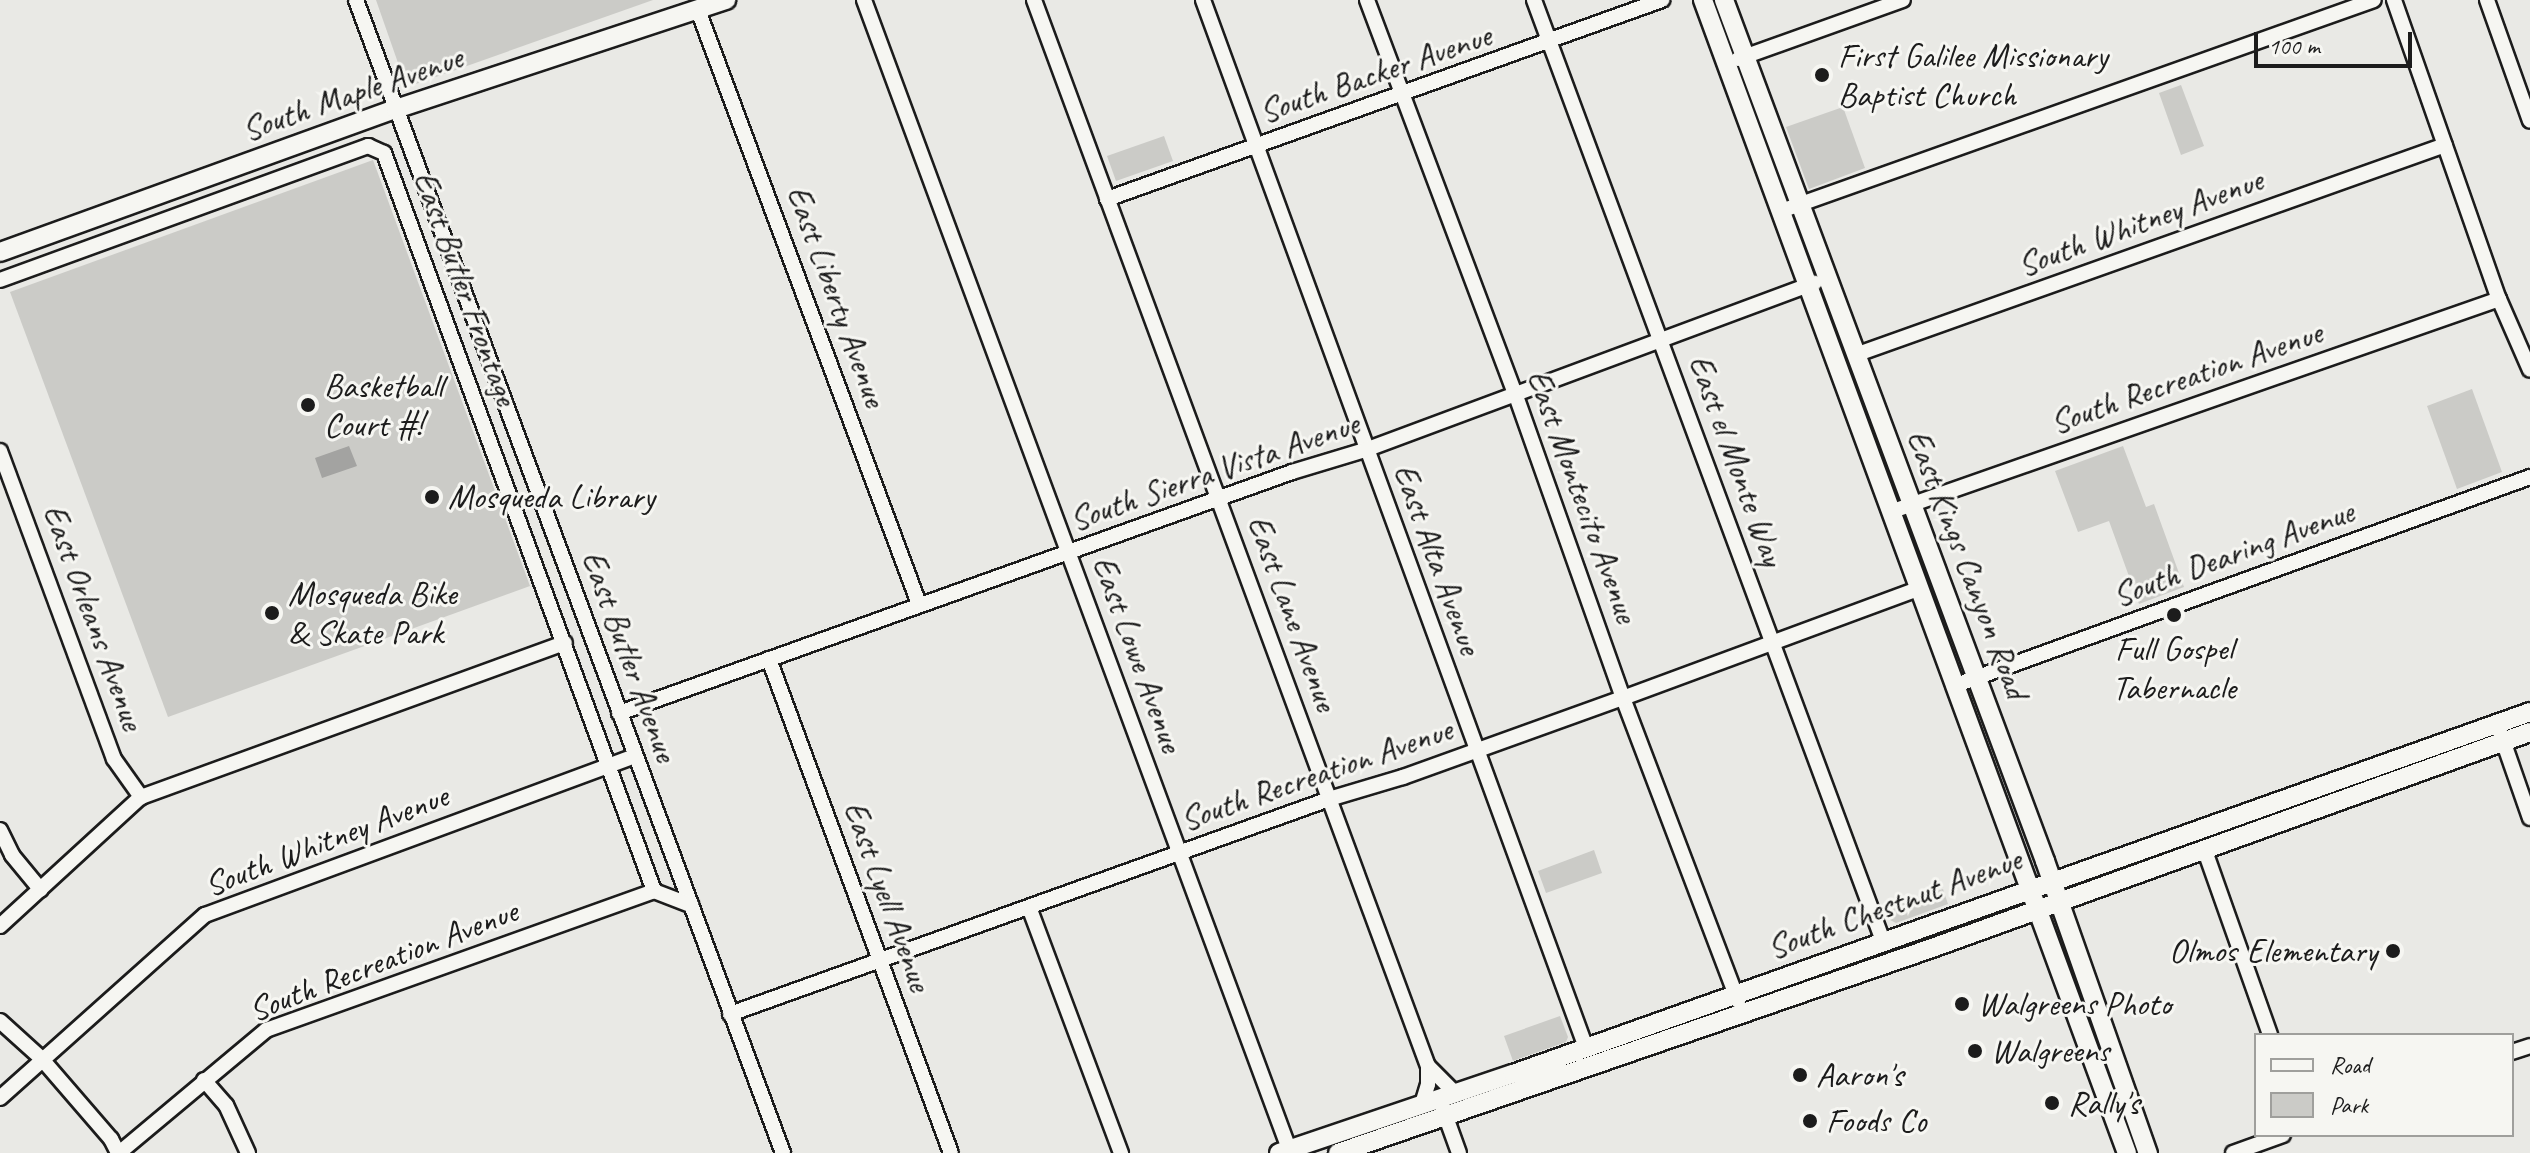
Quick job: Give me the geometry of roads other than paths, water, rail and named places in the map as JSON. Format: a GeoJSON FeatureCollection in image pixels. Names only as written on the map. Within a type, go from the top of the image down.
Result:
{"type":"FeatureCollection","features":[{"type":"Feature","properties":{"kind":"main road","name":"South Maple Avenue"},"geometry":{"type":"LineString","coordinates":[[0,252],[396,109],[726,0]]}},
{"type":"Feature","properties":{"kind":"main road","name":"East Kings Canyon Road"},"geometry":{"type":"LineString","coordinates":[[1703,0],[1809,285],[1977,677],[2148,1153]]}},
{"type":"Feature","properties":{"kind":"main road","name":"East Kings Canyon Road"},"geometry":{"type":"LineString","coordinates":[[1724,0],[1855,355],[1902,508],[1920,588],[2127,1153]]}},
{"type":"Feature","properties":{"kind":"main road","name":"South Chestnut Avenue"},"geometry":{"type":"LineString","coordinates":[[1338,1153],[1440,1103],[1586,1048],[2530,712]]}},
{"type":"Feature","properties":{"kind":"main road","name":"South Chestnut Avenue"},"geometry":{"type":"LineString","coordinates":[[1292,1152],[1330,1145],[1332,1135],[1810,989],[2205,851],[2530,732]]}},
{"type":"Feature","properties":{"kind":"main road"},"geometry":{"type":"LineString","coordinates":[[2346,778],[2353,797]]}},
{"type":"Feature","properties":{"kind":"main road"},"geometry":{"type":"LineString","coordinates":[[1810,989],[1818,975],[1871,954],[1883,941]]}},
{"type":"Feature","properties":{"kind":"street","name":"East Butler Avenue"},"geometry":{"type":"LineString","coordinates":[[356,0],[783,1153]]}},
{"type":"Feature","properties":{"kind":"street","name":"East Lowe Avenue"},"geometry":{"type":"LineString","coordinates":[[864,0],[1292,1152]]}},
{"type":"Feature","properties":{"kind":"street","name":"East Lane Avenue"},"geometry":{"type":"LineString","coordinates":[[1034,0],[1459,1153]]}},
{"type":"Feature","properties":{"kind":"street","name":"East Alta Avenue"},"geometry":{"type":"LineString","coordinates":[[1203,0],[1586,1048]]}},
{"type":"Feature","properties":{"kind":"street","name":"East Montecito Avenue"},"geometry":{"type":"LineString","coordinates":[[1367,0],[1515,393],[1623,698],[1742,1012]]}},
{"type":"Feature","properties":{"kind":"street","name":"East el Monte Way"},"geometry":{"type":"LineString","coordinates":[[1534,0],[1883,941]]}},
{"type":"Feature","properties":{"kind":"street","name":"South Backer Avenue"},"geometry":{"type":"LineString","coordinates":[[1107,199],[1550,43],[1662,0]]}},
{"type":"Feature","properties":{"kind":"street"},"geometry":{"type":"LineString","coordinates":[[1727,63],[1903,0]]}},
{"type":"Feature","properties":{"kind":"street"},"geometry":{"type":"LineString","coordinates":[[1781,211],[2374,0]]}},
{"type":"Feature","properties":{"kind":"street"},"geometry":{"type":"LineString","coordinates":[[2394,0],[2499,299],[2530,370]]}},
{"type":"Feature","properties":{"kind":"street"},"geometry":{"type":"LineString","coordinates":[[2487,0],[2530,121]]}},
{"type":"Feature","properties":{"kind":"street","name":"East Liberty Avenue"},"geometry":{"type":"LineString","coordinates":[[698,10],[919,604]]}},
{"type":"Feature","properties":{"kind":"street","name":"South Whitney Avenue"},"geometry":{"type":"LineString","coordinates":[[1855,355],[2445,145]]}},
{"type":"Feature","properties":{"kind":"street","name":"East Butler Frontage"},"geometry":{"type":"LineString","coordinates":[[95,246],[368,146],[377,147],[384,153],[654,891]]}},
{"type":"Feature","properties":{"kind":"street"},"geometry":{"type":"LineString","coordinates":[[0,280],[95,246],[87,221]]}},
{"type":"Feature","properties":{"kind":"street","name":"South Sierra Vista Avenue"},"geometry":{"type":"LineString","coordinates":[[619,713],[1219,498],[1365,450],[1827,279]]}},
{"type":"Feature","properties":{"kind":"street","name":"South Recreation Avenue"},"geometry":{"type":"LineString","coordinates":[[1902,508],[2499,299]]}},
{"type":"Feature","properties":{"kind":"street","name":"East Butler Frontage"},"geometry":{"type":"LineString","coordinates":[[495,454],[520,445]]}},
{"type":"Feature","properties":{"kind":"street","name":"East Orleans Avenue"},"geometry":{"type":"LineString","coordinates":[[0,451],[114,759],[141,797]]}},
{"type":"Feature","properties":{"kind":"street","name":"South Dearing Avenue"},"geometry":{"type":"LineString","coordinates":[[1956,685],[2530,477]]}},
{"type":"Feature","properties":{"kind":"street","name":"South Recreation Avenue"},"geometry":{"type":"LineString","coordinates":[[730,1014],[1329,799],[1623,698],[1920,588]]}},
{"type":"Feature","properties":{"kind":"street"},"geometry":{"type":"LineString","coordinates":[[0,926],[141,797],[565,643]]}},
{"type":"Feature","properties":{"kind":"street","name":"East Lyell Avenue"},"geometry":{"type":"LineString","coordinates":[[769,659],[951,1153]]}},
{"type":"Feature","properties":{"kind":"street"},"geometry":{"type":"LineString","coordinates":[[2497,724],[2530,818]]}},
{"type":"Feature","properties":{"kind":"street","name":"South Whitney Avenue"},"geometry":{"type":"LineString","coordinates":[[0,1098],[41,1058],[205,915],[635,756]]}},
{"type":"Feature","properties":{"kind":"street"},"geometry":{"type":"LineString","coordinates":[[0,830],[12,855],[41,890]]}},
{"type":"Feature","properties":{"kind":"street"},"geometry":{"type":"LineString","coordinates":[[2205,851],[2269,1033]]}},
{"type":"Feature","properties":{"kind":"street"},"geometry":{"type":"LineString","coordinates":[[654,891],[691,905]]}},
{"type":"Feature","properties":{"kind":"street","name":"South Recreation Avenue"},"geometry":{"type":"LineString","coordinates":[[119,1153],[266,1030],[654,891]]}},
{"type":"Feature","properties":{"kind":"street"},"geometry":{"type":"LineString","coordinates":[[1029,907],[1121,1153]]}},
{"type":"Feature","properties":{"kind":"street"},"geometry":{"type":"LineString","coordinates":[[0,1021],[41,1058],[111,1139],[119,1153]]}},
{"type":"Feature","properties":{"kind":"street","name":"East Lane Avenue"},"geometry":{"type":"LineString","coordinates":[[1428,1066],[1440,1103]]}},
{"type":"Feature","properties":{"kind":"street"},"geometry":{"type":"LineString","coordinates":[[204,1080],[226,1105],[248,1153]]}},
{"type":"Feature","properties":{"kind":"street"},"geometry":{"type":"LineString","coordinates":[[2233,1153],[2277,1137]]}},
{"type":"Feature","properties":{"kind":"place","name":"First Galilee Missionary Baptist Church"},"geometry":{"type":"Point","coordinates":[1822,75]}},
{"type":"Feature","properties":{"kind":"place","name":"Basketball Court #!"},"geometry":{"type":"Point","coordinates":[308,405]}},
{"type":"Feature","properties":{"kind":"place","name":"Mosqueda Library"},"geometry":{"type":"Point","coordinates":[432,497]}},
{"type":"Feature","properties":{"kind":"place","name":"Mosqueda Bike & Skate Park"},"geometry":{"type":"Point","coordinates":[272,613]}},
{"type":"Feature","properties":{"kind":"place","name":"Full Gospel Tabernacle"},"geometry":{"type":"Point","coordinates":[2174,615]}},
{"type":"Feature","properties":{"kind":"place","name":"Olmos Elementary"},"geometry":{"type":"Point","coordinates":[2393,951]}},
{"type":"Feature","properties":{"kind":"place","name":"Walgreens Photo"},"geometry":{"type":"Point","coordinates":[1962,1004]}},
{"type":"Feature","properties":{"kind":"place","name":"Walgreens"},"geometry":{"type":"Point","coordinates":[1975,1051]}},
{"type":"Feature","properties":{"kind":"place","name":"Aaron's"},"geometry":{"type":"Point","coordinates":[1800,1075]}},
{"type":"Feature","properties":{"kind":"place","name":"Rally's"},"geometry":{"type":"Point","coordinates":[2052,1103]}},
{"type":"Feature","properties":{"kind":"place","name":"Foods Co"},"geometry":{"type":"Point","coordinates":[1810,1121]}}]}
